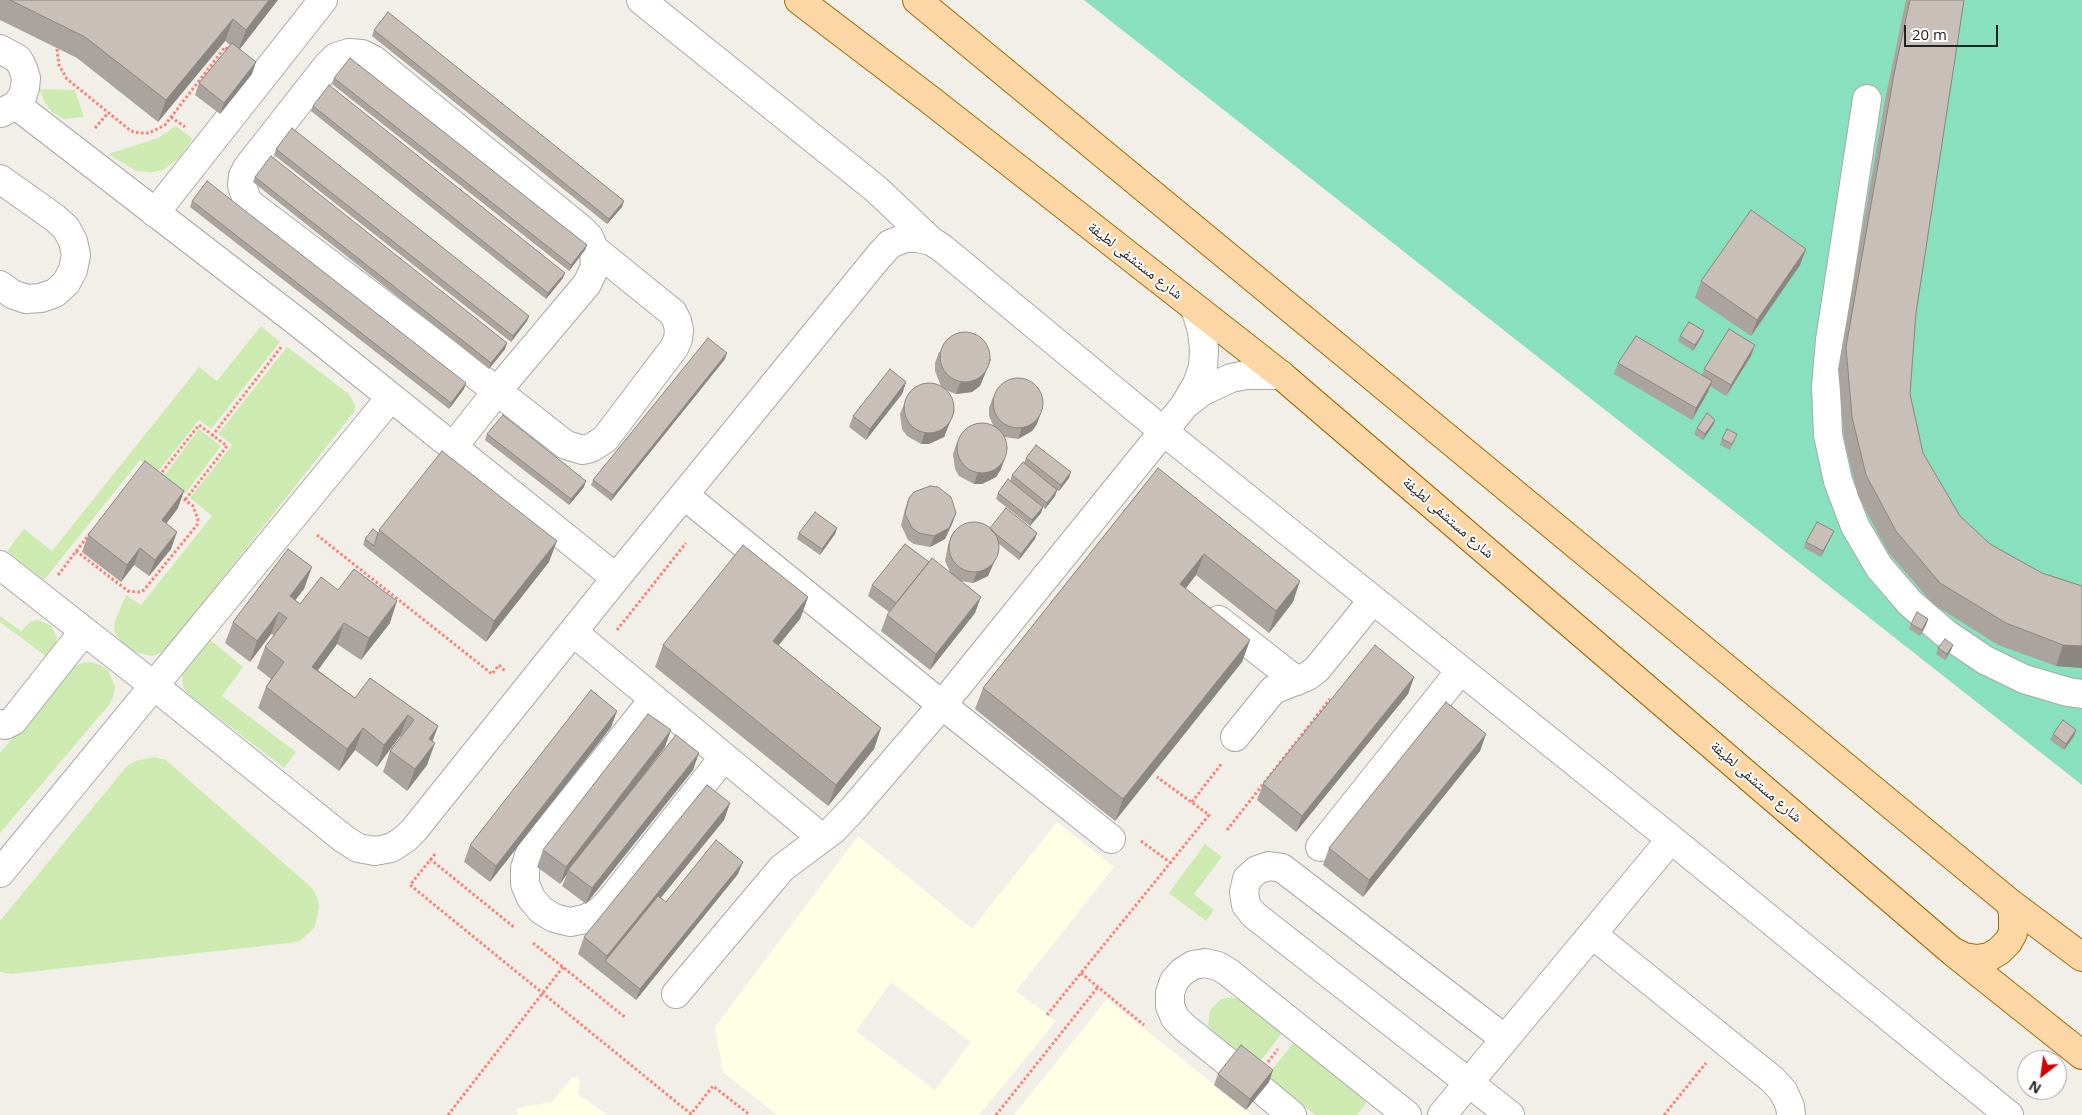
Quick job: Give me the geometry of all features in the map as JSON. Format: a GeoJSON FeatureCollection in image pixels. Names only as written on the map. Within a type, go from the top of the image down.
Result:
{"type":"FeatureCollection","features":[{"type":"Feature","properties":{"kind":"main road","name":"شارع مستشفى لطيفة"},"geometry":{"type":"LineString","coordinates":[[799,0],[937,105],[1281,375],[1953,952],[2082,1055]]}},
{"type":"Feature","properties":{"kind":"main road"},"geometry":{"type":"LineString","coordinates":[[917,0],[2010,903],[2082,957]]}},
{"type":"Feature","properties":{"kind":"main road"},"geometry":{"type":"LineString","coordinates":[[1953,952],[1964,957],[1976,959],[1988,957],[1999,951],[2008,942],[2012,933],[2013,913],[2010,903]]}},
{"type":"Feature","properties":{"kind":"street"},"geometry":{"type":"LineString","coordinates":[[155,213],[323,0]]}},
{"type":"Feature","properties":{"kind":"street"},"geometry":{"type":"LineString","coordinates":[[641,0],[876,189],[931,241],[942,248],[1162,431],[1671,839],[2009,1115]]}},
{"type":"Feature","properties":{"kind":"street"},"geometry":{"type":"LineString","coordinates":[[0,49],[18,60],[23,68],[25,88],[8,109],[155,213],[300,324],[616,578]]}},
{"type":"Feature","properties":{"kind":"street"},"geometry":{"type":"LineString","coordinates":[[453,447],[496,392],[587,284],[595,268],[594,249],[590,237],[374,60],[362,54],[349,53],[336,57],[247,168],[243,176],[242,185],[247,201],[254,207],[496,392],[566,446],[574,449],[591,448],[605,439],[674,348],[679,330],[673,312],[594,249]]}},
{"type":"Feature","properties":{"kind":"street"},"geometry":{"type":"LineString","coordinates":[[1867,99],[1830,340],[1826,387],[1828,435],[1838,482],[1856,526],[1879,567],[1910,603],[1944,633],[1985,660],[2024,679],[2068,692],[2082,694]]}},
{"type":"Feature","properties":{"kind":"street"},"geometry":{"type":"LineString","coordinates":[[0,179],[66,228],[74,241],[76,255],[74,270],[66,283],[55,293],[41,298],[26,299],[12,294],[0,285]]}},
{"type":"Feature","properties":{"kind":"street"},"geometry":{"type":"LineString","coordinates":[[0,565],[344,839],[358,848],[375,851],[391,848],[405,839],[414,830],[616,578],[890,244],[904,238],[918,238],[931,241]]}},
{"type":"Feature","properties":{"kind":"street"},"geometry":{"type":"LineString","coordinates":[[1184,406],[1197,384],[1203,367],[1202,331],[1195,308]]}},
{"type":"Feature","properties":{"kind":"street"},"geometry":{"type":"LineString","coordinates":[[676,994],[782,868],[843,820],[942,705],[1184,406],[1203,391],[1231,378],[1246,375],[1281,375]]}},
{"type":"Feature","properties":{"kind":"street"},"geometry":{"type":"LineString","coordinates":[[0,873],[391,397]]}},
{"type":"Feature","properties":{"kind":"street"},"geometry":{"type":"LineString","coordinates":[[684,495],[942,705],[1111,839]]}},
{"type":"Feature","properties":{"kind":"street"},"geometry":{"type":"LineString","coordinates":[[1235,738],[1273,690],[1308,676],[1317,669],[1372,601]]}},
{"type":"Feature","properties":{"kind":"street"},"geometry":{"type":"LineString","coordinates":[[1198,604],[1297,681]]}},
{"type":"Feature","properties":{"kind":"street"},"geometry":{"type":"LineString","coordinates":[[0,724],[6,725],[13,721],[84,631]]}},
{"type":"Feature","properties":{"kind":"street"},"geometry":{"type":"LineString","coordinates":[[574,632],[822,838]]}},
{"type":"Feature","properties":{"kind":"street"},"geometry":{"type":"LineString","coordinates":[[1320,847],[1460,671]]}},
{"type":"Feature","properties":{"kind":"street"},"geometry":{"type":"LineString","coordinates":[[654,699],[530,853],[525,868],[526,884],[531,898],[541,910],[554,918],[570,922],[585,919],[599,912],[724,757]]}},
{"type":"Feature","properties":{"kind":"street"},"geometry":{"type":"LineString","coordinates":[[1442,1115],[1671,839]]}},
{"type":"Feature","properties":{"kind":"street"},"geometry":{"type":"LineString","coordinates":[[1505,1039],[1282,868],[1269,866],[1257,870],[1247,879],[1244,892],[1246,905],[1254,915],[1510,1115]]}},
{"type":"Feature","properties":{"kind":"street"},"geometry":{"type":"LineString","coordinates":[[1592,934],[1773,1080],[1783,1092],[1790,1106],[1791,1115]]}},
{"type":"Feature","properties":{"kind":"street"},"geometry":{"type":"LineString","coordinates":[[1230,1064],[1184,1027],[1175,1018],[1170,1006],[1170,993],[1174,981],[1182,972],[1193,966],[1205,964],[1218,966],[1228,972],[1390,1110]]}},
{"type":"Feature","properties":{"kind":"street"},"geometry":{"type":"LineString","coordinates":[[1262,1090],[1292,1115]]}},
{"type":"Feature","properties":{"kind":"path"},"geometry":{"type":"LineString","coordinates":[[57,49],[59,65],[67,79],[131,131],[139,133],[149,133],[165,125],[225,47],[231,52]]}},
{"type":"Feature","properties":{"kind":"path"},"geometry":{"type":"LineString","coordinates":[[212,436],[300,324]]}},
{"type":"Feature","properties":{"kind":"path"},"geometry":{"type":"LineString","coordinates":[[153,475],[157,479],[199,425],[227,446],[185,500]]}},
{"type":"Feature","properties":{"kind":"path"},"geometry":{"type":"LineString","coordinates":[[76,551],[128,591],[139,592],[144,590],[196,525],[198,518],[193,506],[178,494]]}},
{"type":"Feature","properties":{"kind":"path"},"geometry":{"type":"LineString","coordinates":[[292,516],[492,674],[499,665],[528,689]]}},
{"type":"Feature","properties":{"kind":"path"},"geometry":{"type":"LineString","coordinates":[[41,597],[94,528]]}},
{"type":"Feature","properties":{"kind":"path"},"geometry":{"type":"LineString","coordinates":[[1227,830],[1332,697]]}},
{"type":"Feature","properties":{"kind":"path"},"geometry":{"type":"LineString","coordinates":[[1192,802],[1226,758],[1235,738]]}},
{"type":"Feature","properties":{"kind":"path"},"geometry":{"type":"LineString","coordinates":[[1047,1015],[1209,816],[1157,777]]}},
{"type":"Feature","properties":{"kind":"path"},"geometry":{"type":"LineString","coordinates":[[448,1115],[563,967]]}},
{"type":"Feature","properties":{"kind":"path"},"geometry":{"type":"LineString","coordinates":[[996,1115],[1098,987]]}},
{"type":"Feature","properties":{"kind":"path"},"geometry":{"type":"LineString","coordinates":[[1664,1115],[1724,1041]]}},
{"type":"Feature","properties":{"kind":"shaded area"},"geometry":{"type":"Polygon","coordinates":[[[1057,822],[1114,867],[1016,991],[1056,1021],[979,1115],[777,1115],[723,1072],[715,1027],[858,836],[972,929],[1057,822]],[[891,982],[856,1031],[935,1090],[971,1042],[891,982]]]}},
{"type":"Feature","properties":{"kind":"shaded area"},"geometry":{"type":"Polygon","coordinates":[[[1107,999],[1252,1115],[1014,1115],[1107,999]]]}},
{"type":"Feature","properties":{"kind":"shaded area"},"geometry":{"type":"Polygon","coordinates":[[[572,1077],[577,1077],[580,1080],[578,1094],[607,1115],[518,1115],[517,1108],[552,1102],[572,1077]]]}},
{"type":"Feature","properties":{"kind":"green space"},"geometry":{"type":"Polygon","coordinates":[[[1084,0],[2082,0],[2082,785],[1084,0]]]}},
{"type":"Feature","properties":{"kind":"green space"},"geometry":{"type":"Polygon","coordinates":[[[39,89],[75,90],[84,117],[63,119],[52,112],[44,101],[39,89]]]}},
{"type":"Feature","properties":{"kind":"green space"},"geometry":{"type":"Polygon","coordinates":[[[176,126],[193,139],[178,159],[163,170],[154,172],[136,171],[108,154],[158,138],[176,126]]]}},
{"type":"Feature","properties":{"kind":"green space"},"geometry":{"type":"Polygon","coordinates":[[[261,326],[280,342],[211,429],[199,420],[157,473],[140,460],[44,580],[7,551],[24,529],[52,551],[199,367],[217,381],[261,326]]]}},
{"type":"Feature","properties":{"kind":"green space"},"geometry":{"type":"Polygon","coordinates":[[[287,347],[349,394],[355,406],[354,412],[167,648],[152,656],[135,652],[122,643],[115,633],[114,627],[126,595],[141,605],[212,516],[190,498],[232,445],[218,434],[287,347]]]}},
{"type":"Feature","properties":{"kind":"green space"},"geometry":{"type":"Polygon","coordinates":[[[199,429],[221,446],[185,494],[163,477],[199,429]]]}},
{"type":"Feature","properties":{"kind":"green space"},"geometry":{"type":"Polygon","coordinates":[[[0,616],[21,631],[31,621],[38,620],[51,626],[57,637],[56,643],[47,657],[0,622],[0,616]]]}},
{"type":"Feature","properties":{"kind":"green space"},"geometry":{"type":"Polygon","coordinates":[[[208,638],[243,667],[222,696],[296,752],[284,768],[188,694],[183,686],[184,669],[208,638]]]}},
{"type":"Feature","properties":{"kind":"green space"},"geometry":{"type":"Polygon","coordinates":[[[91,662],[108,670],[115,687],[109,705],[0,833],[0,753],[73,667],[91,662]]]}},
{"type":"Feature","properties":{"kind":"green space"},"geometry":{"type":"Polygon","coordinates":[[[155,757],[166,760],[312,888],[317,897],[319,907],[315,927],[300,941],[290,943],[11,974],[0,972],[0,921],[126,767],[135,761],[155,757]]]}},
{"type":"Feature","properties":{"kind":"green space"},"geometry":{"type":"Polygon","coordinates":[[[1205,844],[1222,857],[1194,894],[1214,910],[1206,921],[1169,893],[1205,844]]]}},
{"type":"Feature","properties":{"kind":"green space"},"geometry":{"type":"Polygon","coordinates":[[[1236,998],[1282,1033],[1256,1067],[1217,1037],[1208,1025],[1210,1010],[1221,999],[1236,998]]]}},
{"type":"Feature","properties":{"kind":"green space"},"geometry":{"type":"Polygon","coordinates":[[[1294,1042],[1367,1102],[1357,1115],[1315,1115],[1267,1076],[1294,1042]]]}},
{"type":"Feature","properties":{"kind":"building"},"geometry":{"type":"Polygon","coordinates":[[[10,0],[269,0],[246,30],[233,19],[166,100],[85,37],[10,0]]]}},
{"type":"Feature","properties":{"kind":"building"},"geometry":{"type":"Polygon","coordinates":[[[1910,0],[1964,0],[1916,313],[1910,394],[1923,453],[1960,516],[1990,544],[2042,573],[2082,586],[2082,646],[2063,645],[2006,623],[1940,583],[1896,531],[1866,475],[1852,417],[1846,347],[1894,74],[1910,0]]]}},
{"type":"Feature","properties":{"kind":"building"},"geometry":{"type":"Polygon","coordinates":[[[388,12],[624,201],[609,219],[374,30],[388,12]]]}},
{"type":"Feature","properties":{"kind":"building"},"geometry":{"type":"Polygon","coordinates":[[[232,43],[256,62],[224,103],[199,83],[232,43]]]}},
{"type":"Feature","properties":{"kind":"building"},"geometry":{"type":"Polygon","coordinates":[[[350,58],[587,245],[571,265],[334,78],[350,58]]]}},
{"type":"Feature","properties":{"kind":"building"},"geometry":{"type":"Polygon","coordinates":[[[329,85],[565,273],[548,293],[313,106],[329,85]]]}},
{"type":"Feature","properties":{"kind":"building"},"geometry":{"type":"Polygon","coordinates":[[[292,128],[529,316],[513,336],[276,149],[292,128]]]}},
{"type":"Feature","properties":{"kind":"building"},"geometry":{"type":"Polygon","coordinates":[[[271,156],[507,343],[491,363],[255,177],[271,156]]]}},
{"type":"Feature","properties":{"kind":"building"},"geometry":{"type":"Polygon","coordinates":[[[207,181],[466,383],[451,403],[192,201],[207,181]]]}},
{"type":"Feature","properties":{"kind":"building"},"geometry":{"type":"Polygon","coordinates":[[[1751,210],[1806,249],[1757,320],[1701,281],[1751,210]]]}},
{"type":"Feature","properties":{"kind":"building"},"geometry":{"type":"Polygon","coordinates":[[[1689,322],[1704,331],[1695,345],[1680,336],[1689,322]]]}},
{"type":"Feature","properties":{"kind":"building"},"geometry":{"type":"Polygon","coordinates":[[[1729,329],[1755,345],[1731,385],[1704,369],[1729,329]]]}},
{"type":"Feature","properties":{"kind":"building"},"geometry":{"type":"Polygon","coordinates":[[[960,332],[970,332],[983,339],[990,352],[990,362],[983,375],[970,382],[960,382],[951,378],[944,371],[940,362],[940,352],[944,343],[951,336],[960,332]]]}},
{"type":"Feature","properties":{"kind":"building"},"geometry":{"type":"Polygon","coordinates":[[[1636,336],[1712,381],[1696,408],[1618,363],[1636,336]]]}},
{"type":"Feature","properties":{"kind":"building"},"geometry":{"type":"Polygon","coordinates":[[[708,338],[727,353],[613,495],[593,480],[708,338]]]}},
{"type":"Feature","properties":{"kind":"building"},"geometry":{"type":"Polygon","coordinates":[[[890,369],[906,382],[870,429],[853,416],[890,369]]]}},
{"type":"Feature","properties":{"kind":"building"},"geometry":{"type":"Polygon","coordinates":[[[1018,378],[1027,380],[1038,389],[1043,403],[1041,412],[1032,423],[1018,428],[1009,426],[998,417],[993,403],[995,394],[1004,383],[1018,378]]]}},
{"type":"Feature","properties":{"kind":"building"},"geometry":{"type":"Polygon","coordinates":[[[929,383],[938,385],[949,394],[954,408],[952,417],[943,428],[929,433],[920,431],[909,422],[904,408],[906,399],[915,388],[929,383]]]}},
{"type":"Feature","properties":{"kind":"building"},"geometry":{"type":"Polygon","coordinates":[[[1707,413],[1715,420],[1705,434],[1697,428],[1707,413]]]}},
{"type":"Feature","properties":{"kind":"building"},"geometry":{"type":"Polygon","coordinates":[[[503,415],[586,481],[571,499],[487,434],[503,415]]]}},
{"type":"Feature","properties":{"kind":"building"},"geometry":{"type":"Polygon","coordinates":[[[982,423],[991,425],[1002,434],[1007,448],[1005,457],[996,468],[982,473],[973,471],[962,462],[957,448],[959,439],[968,428],[982,423]]]}},
{"type":"Feature","properties":{"kind":"building"},"geometry":{"type":"Polygon","coordinates":[[[1727,429],[1737,434],[1732,444],[1722,439],[1727,429]]]}},
{"type":"Feature","properties":{"kind":"building"},"geometry":{"type":"Polygon","coordinates":[[[1036,445],[1071,472],[1061,485],[1026,458],[1036,445]]]}},
{"type":"Feature","properties":{"kind":"building"},"geometry":{"type":"Polygon","coordinates":[[[442,451],[557,541],[494,621],[379,530],[442,451]]]}},
{"type":"Feature","properties":{"kind":"building"},"geometry":{"type":"Polygon","coordinates":[[[145,461],[184,491],[162,520],[177,532],[155,560],[140,548],[127,565],[88,535],[145,461]]]}},
{"type":"Feature","properties":{"kind":"building"},"geometry":{"type":"Polygon","coordinates":[[[1023,462],[1057,490],[1047,503],[1012,475],[1023,462]]]}},
{"type":"Feature","properties":{"kind":"building"},"geometry":{"type":"Polygon","coordinates":[[[1158,468],[1300,581],[1276,611],[1204,554],[1180,584],[1250,640],[1123,799],[983,688],[1158,468]]]}},
{"type":"Feature","properties":{"kind":"building"},"geometry":{"type":"Polygon","coordinates":[[[1008,479],[1043,507],[1032,520],[998,493],[1008,479]]]}},
{"type":"Feature","properties":{"kind":"building"},"geometry":{"type":"Polygon","coordinates":[[[930,486],[938,487],[951,497],[956,513],[949,528],[934,536],[919,533],[912,528],[905,514],[909,498],[914,492],[930,486]]]}},
{"type":"Feature","properties":{"kind":"building"},"geometry":{"type":"Polygon","coordinates":[[[1006,508],[1037,533],[1021,554],[990,528],[1006,508]]]}},
{"type":"Feature","properties":{"kind":"building"},"geometry":{"type":"Polygon","coordinates":[[[815,512],[837,528],[822,549],[799,533],[815,512]]]}},
{"type":"Feature","properties":{"kind":"building"},"geometry":{"type":"Polygon","coordinates":[[[974,522],[983,524],[994,533],[999,547],[997,556],[988,567],[974,572],[965,570],[954,561],[949,547],[951,538],[960,527],[974,522]]]}},
{"type":"Feature","properties":{"kind":"building"},"geometry":{"type":"Polygon","coordinates":[[[1817,522],[1834,531],[1823,551],[1806,542],[1817,522]]]}},
{"type":"Feature","properties":{"kind":"building"},"geometry":{"type":"Polygon","coordinates":[[[373,529],[378,533],[374,546],[365,539],[373,529]]]}},
{"type":"Feature","properties":{"kind":"building"},"geometry":{"type":"Polygon","coordinates":[[[905,544],[929,562],[896,603],[872,585],[905,544]]]}},
{"type":"Feature","properties":{"kind":"building"},"geometry":{"type":"Polygon","coordinates":[[[743,545],[808,597],[773,641],[881,728],[836,785],[663,645],[743,545]]]}},
{"type":"Feature","properties":{"kind":"building"},"geometry":{"type":"Polygon","coordinates":[[[288,549],[312,567],[290,596],[300,604],[321,577],[338,590],[354,569],[397,601],[369,638],[344,623],[312,667],[355,698],[370,678],[438,726],[429,739],[435,743],[415,769],[390,751],[414,720],[408,715],[384,745],[363,728],[347,749],[266,687],[284,662],[265,647],[287,618],[279,612],[257,641],[233,622],[288,549]]]}},
{"type":"Feature","properties":{"kind":"building"},"geometry":{"type":"Polygon","coordinates":[[[932,558],[981,597],[936,654],[887,615],[932,558]]]}},
{"type":"Feature","properties":{"kind":"building"},"geometry":{"type":"Polygon","coordinates":[[[1917,612],[1928,619],[1922,630],[1911,624],[1917,612]]]}},
{"type":"Feature","properties":{"kind":"building"},"geometry":{"type":"Polygon","coordinates":[[[1945,639],[1953,645],[1947,654],[1938,648],[1945,639]]]}},
{"type":"Feature","properties":{"kind":"building"},"geometry":{"type":"Polygon","coordinates":[[[1375,645],[1414,677],[1302,816],[1263,784],[1375,645]]]}},
{"type":"Feature","properties":{"kind":"building"},"geometry":{"type":"Polygon","coordinates":[[[591,690],[617,711],[496,866],[470,845],[591,690]]]}},
{"type":"Feature","properties":{"kind":"building"},"geometry":{"type":"Polygon","coordinates":[[[1446,702],[1486,734],[1369,880],[1329,848],[1446,702]]]}},
{"type":"Feature","properties":{"kind":"building"},"geometry":{"type":"Polygon","coordinates":[[[648,714],[671,730],[566,867],[543,850],[648,714]]]}},
{"type":"Feature","properties":{"kind":"building"},"geometry":{"type":"Polygon","coordinates":[[[2063,720],[2076,730],[2066,744],[2053,734],[2063,720]]]}},
{"type":"Feature","properties":{"kind":"building"},"geometry":{"type":"Polygon","coordinates":[[[676,735],[699,753],[592,888],[568,870],[676,735]]]}},
{"type":"Feature","properties":{"kind":"building"},"geometry":{"type":"Polygon","coordinates":[[[707,785],[730,803],[607,956],[584,937],[707,785]]]}},
{"type":"Feature","properties":{"kind":"building"},"geometry":{"type":"Polygon","coordinates":[[[716,840],[743,862],[640,989],[605,961],[658,896],[666,902],[716,840]]]}},
{"type":"Feature","properties":{"kind":"building"},"geometry":{"type":"Polygon","coordinates":[[[1241,1045],[1273,1070],[1250,1099],[1218,1074],[1241,1045]]]}}]}
